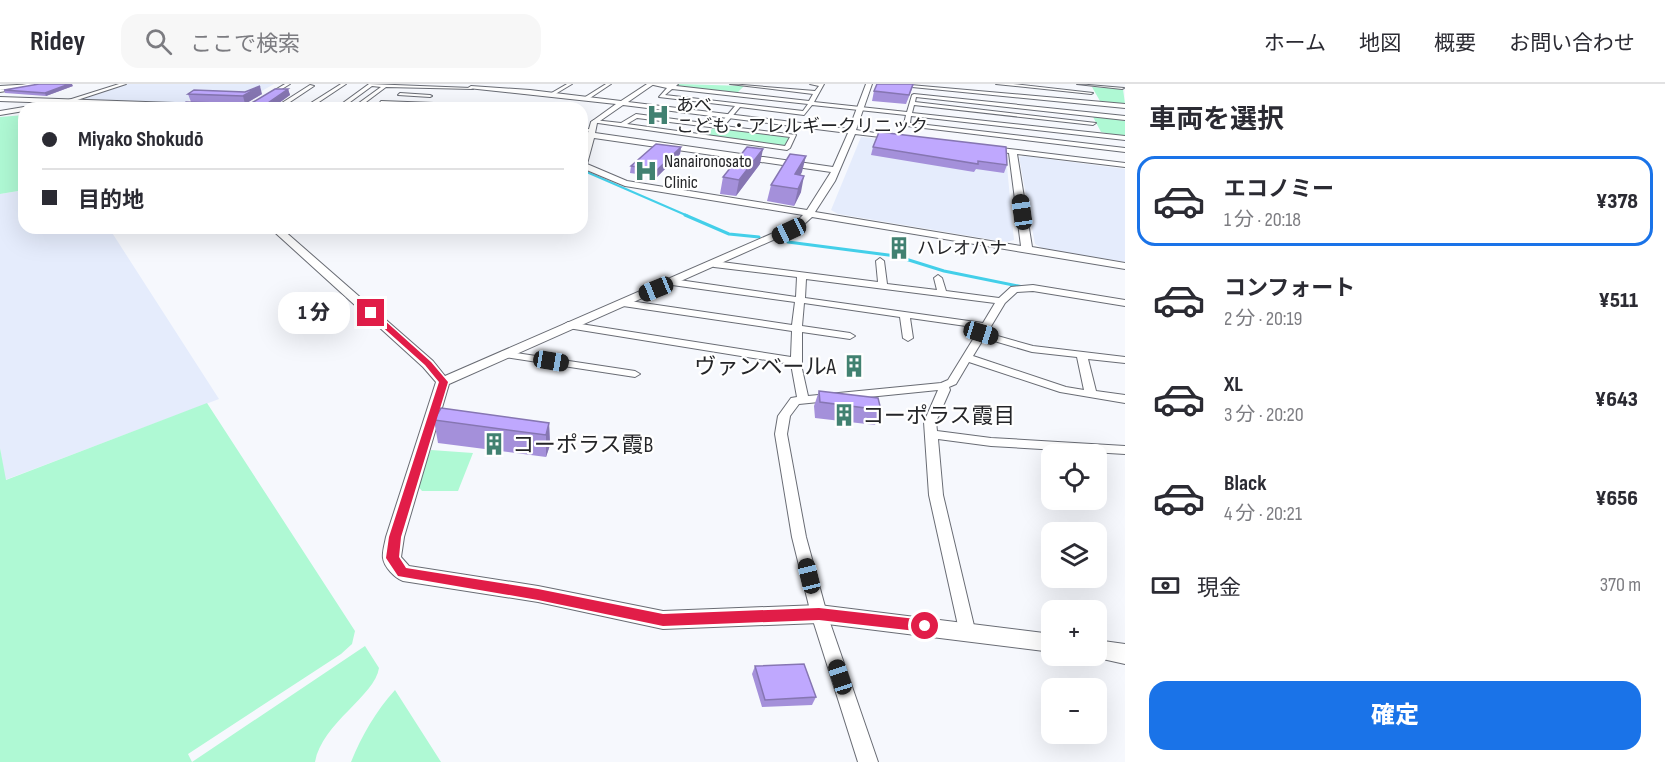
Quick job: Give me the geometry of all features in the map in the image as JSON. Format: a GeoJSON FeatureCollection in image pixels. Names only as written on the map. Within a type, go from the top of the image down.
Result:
{"type":"FeatureCollection","features":[{"type":"Feature","properties":{"kind":"highway"},"geometry":{"type":"LineString","coordinates":[[0,89],[12,84]]}},
{"type":"Feature","properties":{"kind":"highway"},"geometry":{"type":"LineString","coordinates":[[0,89],[30,84]]}},
{"type":"Feature","properties":{"kind":"street"},"geometry":{"type":"LineString","coordinates":[[0,89],[39,84]]}},
{"type":"Feature","properties":{"kind":"street"},"geometry":{"type":"LineString","coordinates":[[0,89],[46,84]]}},
{"type":"Feature","properties":{"kind":"street"},"geometry":{"type":"LineString","coordinates":[[56,101],[99,84]]}},
{"type":"Feature","properties":{"kind":"street"},"geometry":{"type":"LineString","coordinates":[[65,102],[124,84]]}},
{"type":"Feature","properties":{"kind":"street"},"geometry":{"type":"LineString","coordinates":[[262,98],[288,84]]}},
{"type":"Feature","properties":{"kind":"street"},"geometry":{"type":"LineString","coordinates":[[316,102],[344,84]]}},
{"type":"Feature","properties":{"kind":"street"},"geometry":{"type":"LineString","coordinates":[[357,84],[472,87],[550,94],[902,137]]}},
{"type":"Feature","properties":{"kind":"street"},"geometry":{"type":"LineString","coordinates":[[550,94],[570,84]]}},
{"type":"Feature","properties":{"kind":"street"},"geometry":{"type":"LineString","coordinates":[[585,99],[609,84]]}},
{"type":"Feature","properties":{"kind":"street"},"geometry":{"type":"LineString","coordinates":[[588,134],[624,103],[651,84],[1125,138]]}},
{"type":"Feature","properties":{"kind":"street"},"geometry":{"type":"LineString","coordinates":[[732,84],[816,93]]}},
{"type":"Feature","properties":{"kind":"street"},"geometry":{"type":"LineString","coordinates":[[674,86],[661,96],[804,113],[822,85],[812,84]]}},
{"type":"Feature","properties":{"kind":"street"},"geometry":{"type":"LineString","coordinates":[[869,84],[852,131],[812,214],[789,231],[568,325],[443,382],[395,537],[392,558],[403,573],[538,594],[663,620],[819,614],[967,630],[1041,641]]}},
{"type":"Feature","properties":{"kind":"street"},"geometry":{"type":"LineString","coordinates":[[902,84],[1125,106]]}},
{"type":"Feature","properties":{"kind":"street"},"geometry":{"type":"LineString","coordinates":[[1003,104],[1000,84],[1091,93]]}},
{"type":"Feature","properties":{"kind":"street"},"geometry":{"type":"LineString","coordinates":[[1078,84],[1124,89]]}},
{"type":"Feature","properties":{"kind":"street"},"geometry":{"type":"LineString","coordinates":[[1116,84],[1124,89]]}},
{"type":"Feature","properties":{"kind":"street"},"geometry":{"type":"LineString","coordinates":[[347,102],[371,85]]}},
{"type":"Feature","properties":{"kind":"street"},"geometry":{"type":"LineString","coordinates":[[364,102],[391,85]]}},
{"type":"Feature","properties":{"kind":"street"},"geometry":{"type":"LineString","coordinates":[[405,102],[424,85]]}},
{"type":"Feature","properties":{"kind":"street"},"geometry":{"type":"LineString","coordinates":[[1088,85],[1097,103]]}},
{"type":"Feature","properties":{"kind":"street"},"geometry":{"type":"LineString","coordinates":[[287,102],[312,86]]}},
{"type":"Feature","properties":{"kind":"street"},"geometry":{"type":"LineString","coordinates":[[462,102],[472,87]]}},
{"type":"Feature","properties":{"kind":"street"},"geometry":{"type":"LineString","coordinates":[[400,94],[430,96]]}},
{"type":"Feature","properties":{"kind":"street"},"geometry":{"type":"LineString","coordinates":[[1125,118],[914,95],[907,124],[1125,150]]}},
{"type":"Feature","properties":{"kind":"street"},"geometry":{"type":"LineString","coordinates":[[0,99],[82,102]]}},
{"type":"Feature","properties":{"kind":"street"},"geometry":{"type":"LineString","coordinates":[[912,104],[1093,123]]}},
{"type":"Feature","properties":{"kind":"street"},"geometry":{"type":"LineString","coordinates":[[720,127],[739,105]]}},
{"type":"Feature","properties":{"kind":"street"},"geometry":{"type":"LineString","coordinates":[[0,113],[18,110]]}},
{"type":"Feature","properties":{"kind":"street"},"geometry":{"type":"LineString","coordinates":[[1087,113],[1100,136]]}},
{"type":"Feature","properties":{"kind":"street"},"geometry":{"type":"LineString","coordinates":[[588,134],[622,125],[636,116],[794,136],[787,148],[622,125]]}},
{"type":"Feature","properties":{"kind":"street"},"geometry":{"type":"LineString","coordinates":[[588,134],[834,170]]}},
{"type":"Feature","properties":{"kind":"street"},"geometry":{"type":"LineString","coordinates":[[1011,136],[1027,250]]}},
{"type":"Feature","properties":{"kind":"street"},"geometry":{"type":"LineString","coordinates":[[697,150],[710,138]]}},
{"type":"Feature","properties":{"kind":"street"},"geometry":{"type":"LineString","coordinates":[[980,147],[1125,165]]}},
{"type":"Feature","properties":{"kind":"street"},"geometry":{"type":"LineString","coordinates":[[588,167],[625,183],[1125,266]]}},
{"type":"Feature","properties":{"kind":"street"},"geometry":{"type":"LineString","coordinates":[[282,234],[428,364],[443,382]]}},
{"type":"Feature","properties":{"kind":"street"},"geometry":{"type":"LineString","coordinates":[[880,261],[883,285]]}},
{"type":"Feature","properties":{"kind":"street"},"geometry":{"type":"LineString","coordinates":[[714,264],[1001,300]]}},
{"type":"Feature","properties":{"kind":"street"},"geometry":{"type":"LineString","coordinates":[[802,275],[795,361],[796,376],[804,400]]}},
{"type":"Feature","properties":{"kind":"street"},"geometry":{"type":"LineString","coordinates":[[938,278],[942,293]]}},
{"type":"Feature","properties":{"kind":"street"},"geometry":{"type":"LineString","coordinates":[[672,282],[904,314],[983,330],[1032,349],[1125,360]]}},
{"type":"Feature","properties":{"kind":"street"},"geometry":{"type":"LineString","coordinates":[[868,762],[819,614],[799,537],[781,434],[784,416],[795,401],[943,386],[952,382],[1008,292],[1022,288],[1125,303]]}},
{"type":"Feature","properties":{"kind":"street"},"geometry":{"type":"LineString","coordinates":[[623,303],[850,336]]}},
{"type":"Feature","properties":{"kind":"street"},"geometry":{"type":"LineString","coordinates":[[904,314],[908,338]]}},
{"type":"Feature","properties":{"kind":"street"},"geometry":{"type":"LineString","coordinates":[[568,325],[795,361]]}},
{"type":"Feature","properties":{"kind":"street"},"geometry":{"type":"LineString","coordinates":[[503,354],[634,374]]}},
{"type":"Feature","properties":{"kind":"street"},"geometry":{"type":"LineString","coordinates":[[1082,356],[1091,395]]}},
{"type":"Feature","properties":{"kind":"street"},"geometry":{"type":"LineString","coordinates":[[967,358],[1064,390],[1125,399]]}},
{"type":"Feature","properties":{"kind":"street"},"geometry":{"type":"LineString","coordinates":[[943,386],[944,390],[930,422],[936,495],[967,630]]}},
{"type":"Feature","properties":{"kind":"street"},"geometry":{"type":"LineString","coordinates":[[931,434],[992,442],[1125,450]]}},
{"type":"Feature","properties":{"kind":"street"},"geometry":{"type":"LineString","coordinates":[[1107,651],[1125,654]]}},
{"type":"Feature","properties":{"kind":"shaded area"},"geometry":{"type":"Polygon","coordinates":[[[126,84],[274,84],[246,100],[194,98],[186,102],[140,102],[77,99],[126,84]]]}},
{"type":"Feature","properties":{"kind":"shaded area"},"geometry":{"type":"Polygon","coordinates":[[[861,137],[998,152],[1006,156],[1014,240],[1006,242],[838,214],[831,210],[861,137]]]}},
{"type":"Feature","properties":{"kind":"shaded area"},"geometry":{"type":"Polygon","coordinates":[[[1019,157],[1125,169],[1125,262],[1044,249],[1035,244],[1019,157]]]}},
{"type":"Feature","properties":{"kind":"shaded area"},"geometry":{"type":"Polygon","coordinates":[[[18,191],[18,234],[113,234],[219,399],[5,480],[0,448],[0,194],[18,191]]]}},
{"type":"Feature","properties":{"kind":"green space"},"geometry":{"type":"Polygon","coordinates":[[[679,84],[744,86],[737,93],[677,86],[679,84]]]}},
{"type":"Feature","properties":{"kind":"green space"},"geometry":{"type":"Polygon","coordinates":[[[1092,87],[1123,89],[1125,104],[1100,101],[1092,87]]]}},
{"type":"Feature","properties":{"kind":"green space"},"geometry":{"type":"Polygon","coordinates":[[[1092,115],[1125,121],[1125,137],[1101,132],[1092,115]]]}},
{"type":"Feature","properties":{"kind":"green space"},"geometry":{"type":"Polygon","coordinates":[[[18,116],[18,191],[0,194],[0,117],[18,116]]]}},
{"type":"Feature","properties":{"kind":"green space"},"geometry":{"type":"Polygon","coordinates":[[[714,127],[789,138],[784,146],[779,146],[705,136],[714,127]]]}},
{"type":"Feature","properties":{"kind":"green space"},"geometry":{"type":"Polygon","coordinates":[[[207,403],[355,631],[352,644],[341,654],[188,754],[192,762],[0,762],[0,448],[6,480],[207,403]]]}},
{"type":"Feature","properties":{"kind":"green space"},"geometry":{"type":"Polygon","coordinates":[[[431,450],[473,453],[458,491],[422,491],[417,485],[431,450]]]}},
{"type":"Feature","properties":{"kind":"green space"},"geometry":{"type":"Polygon","coordinates":[[[365,646],[379,668],[368,689],[327,735],[315,762],[192,762],[365,646]]]}},
{"type":"Feature","properties":{"kind":"green space"},"geometry":{"type":"Polygon","coordinates":[[[395,690],[441,762],[351,762],[370,724],[395,690]]]}},
{"type":"Feature","properties":{"kind":"building"},"geometry":{"type":"Polygon","coordinates":[[[39,84],[69,84],[45,93],[4,90],[39,84]]]}},
{"type":"Feature","properties":{"kind":"building"},"geometry":{"type":"Polygon","coordinates":[[[877,84],[913,84],[909,95],[874,91],[877,84]]]}},
{"type":"Feature","properties":{"kind":"building"},"geometry":{"type":"Polygon","coordinates":[[[260,86],[243,96],[188,94],[194,90],[245,92],[260,86]]]}},
{"type":"Feature","properties":{"kind":"building"},"geometry":{"type":"Polygon","coordinates":[[[275,89],[288,89],[269,102],[253,102],[275,89]]]}},
{"type":"Feature","properties":{"kind":"building"},"geometry":{"type":"Polygon","coordinates":[[[879,132],[1006,147],[1007,165],[978,161],[978,164],[873,147],[879,132]]]}},
{"type":"Feature","properties":{"kind":"building"},"geometry":{"type":"Polygon","coordinates":[[[656,144],[681,147],[657,170],[631,166],[656,144]]]}},
{"type":"Feature","properties":{"kind":"building"},"geometry":{"type":"Polygon","coordinates":[[[747,147],[763,149],[739,180],[723,177],[747,147]]]}},
{"type":"Feature","properties":{"kind":"building"},"geometry":{"type":"Polygon","coordinates":[[[790,154],[806,156],[795,174],[804,176],[798,189],[771,185],[790,154]]]}},
{"type":"Feature","properties":{"kind":"building"},"geometry":{"type":"Polygon","coordinates":[[[819,391],[878,398],[881,410],[820,402],[819,391]]]}},
{"type":"Feature","properties":{"kind":"building"},"geometry":{"type":"Polygon","coordinates":[[[441,408],[549,423],[546,435],[434,420],[441,408]]]}},
{"type":"Feature","properties":{"kind":"building"},"geometry":{"type":"Polygon","coordinates":[[[804,664],[816,697],[765,700],[755,666],[804,664]]]}},
{"type":"Feature","properties":{"kind":"waterway"},"geometry":{"type":"LineString","coordinates":[[588,173],[688,216]]}},
{"type":"Feature","properties":{"kind":"waterway"},"geometry":{"type":"LineString","coordinates":[[685,215],[729,234],[759,237]]}},
{"type":"Feature","properties":{"kind":"waterway"},"geometry":{"type":"LineString","coordinates":[[788,242],[896,256],[944,271],[1023,287]]}},
{"type":"Feature","properties":{"kind":"place","name":"あべ こども・アレルギークリニック"},"geometry":{"type":"Point","coordinates":[658,115]}},
{"type":"Feature","properties":{"kind":"place","name":"Nanaironosato Clinic"},"geometry":{"type":"Point","coordinates":[646,171]}},
{"type":"Feature","properties":{"kind":"place","name":"ハレオハナ"},"geometry":{"type":"Point","coordinates":[899,248]}},
{"type":"Feature","properties":{"kind":"place","name":"ヴァンベールA"},"geometry":{"type":"Point","coordinates":[854,366]}},
{"type":"Feature","properties":{"kind":"place","name":"コーポラス霞目"},"geometry":{"type":"Point","coordinates":[844,415]}},
{"type":"Feature","properties":{"kind":"place","name":"コーポラス霞B"},"geometry":{"type":"Point","coordinates":[494,444]}},
{"type":"Feature","properties":{"kind":"route"},"geometry":{"type":"LineString","coordinates":[[371,313],[428,364],[443,382],[395,537],[392,558],[403,573],[538,594],[663,620],[819,614],[925,626]]}}]}
